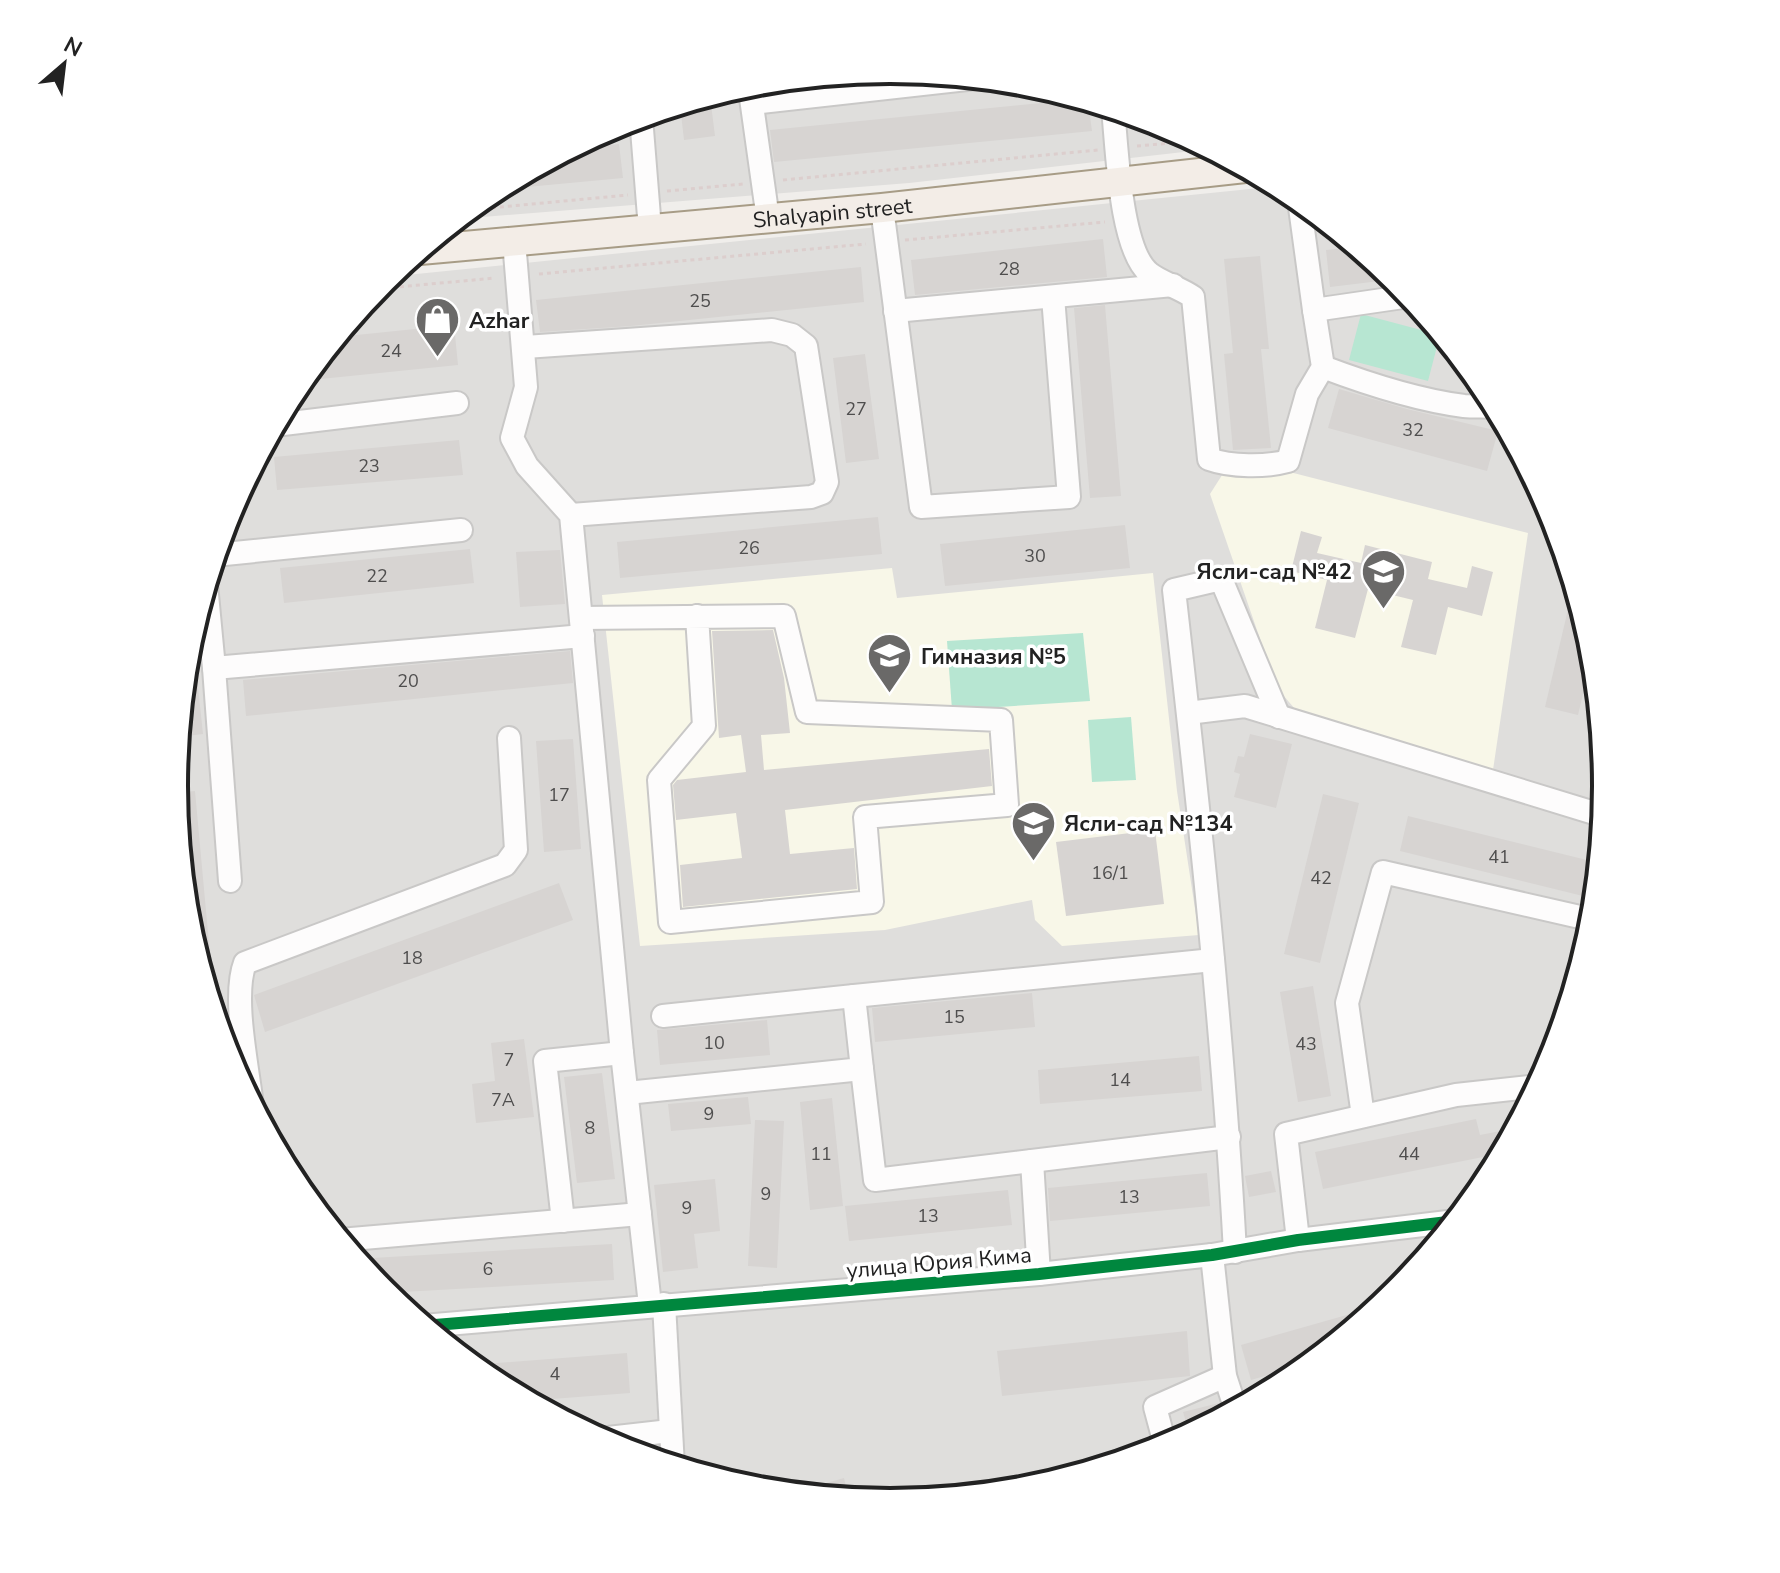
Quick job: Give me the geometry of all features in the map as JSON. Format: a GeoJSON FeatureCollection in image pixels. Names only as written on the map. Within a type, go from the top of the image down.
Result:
{"type":"FeatureCollection","features":[{"type":"Feature","properties":{"kind":"main road","name":"Shalyapin street"},"geometry":{"type":"LineString","coordinates":[[440,247],[882,208],[1226,170]]}},
{"type":"Feature","properties":{"kind":"street"},"geometry":{"type":"LineString","coordinates":[[805,89],[878,84]]}},
{"type":"Feature","properties":{"kind":"street"},"geometry":{"type":"LineString","coordinates":[[752,97],[768,219]]}},
{"type":"Feature","properties":{"kind":"street"},"geometry":{"type":"LineString","coordinates":[[1114,120],[1126,220],[1136,260],[1150,275],[1176,285],[1193,297],[1209,459],[1275,464],[1288,461],[1307,394],[1323,367],[1301,217]]}},
{"type":"Feature","properties":{"kind":"street"},"geometry":{"type":"LineString","coordinates":[[642,129],[650,229]]}},
{"type":"Feature","properties":{"kind":"street"},"geometry":{"type":"LineString","coordinates":[[882,208],[921,507],[1069,497],[1053,297]]}},
{"type":"Feature","properties":{"kind":"street"},"geometry":{"type":"LineString","coordinates":[[514,241],[526,387],[512,438],[527,466],[571,515],[622,1053],[640,1214],[657,1304],[672,1454]]}},
{"type":"Feature","properties":{"kind":"street"},"geometry":{"type":"LineString","coordinates":[[895,311],[1176,285]]}},
{"type":"Feature","properties":{"kind":"street"},"geometry":{"type":"LineString","coordinates":[[1314,310],[1395,298]]}},
{"type":"Feature","properties":{"kind":"street"},"geometry":{"type":"LineString","coordinates":[[525,347],[772,330],[792,335],[806,346],[827,482],[822,493],[811,497],[571,515]]}},
{"type":"Feature","properties":{"kind":"street"},"geometry":{"type":"LineString","coordinates":[[1323,367],[1362,382],[1415,396],[1480,406]]}},
{"type":"Feature","properties":{"kind":"street"},"geometry":{"type":"LineString","coordinates":[[289,423],[457,403]]}},
{"type":"Feature","properties":{"kind":"street"},"geometry":{"type":"LineString","coordinates":[[228,554],[461,530]]}},
{"type":"Feature","properties":{"kind":"street"},"geometry":{"type":"LineString","coordinates":[[1235,1252],[1229,1137],[1213,960],[1174,590],[1221,579],[1279,717]]}},
{"type":"Feature","properties":{"kind":"street"},"geometry":{"type":"LineString","coordinates":[[209,614],[230,881]]}},
{"type":"Feature","properties":{"kind":"street"},"geometry":{"type":"LineString","coordinates":[[214,668],[697,616],[784,616],[807,712],[1001,720],[1007,805],[865,817],[872,902],[670,922],[659,780],[704,726],[697,616]]}},
{"type":"Feature","properties":{"kind":"street"},"geometry":{"type":"LineString","coordinates":[[1188,713],[1245,706],[1591,812]]}},
{"type":"Feature","properties":{"kind":"street"},"geometry":{"type":"LineString","coordinates":[[248,1071],[240,996],[240,975],[245,963],[505,865],[516,850],[509,738]]}},
{"type":"Feature","properties":{"kind":"street"},"geometry":{"type":"LineString","coordinates":[[1363,1116],[1347,1003],[1383,872],[1580,917]]}},
{"type":"Feature","properties":{"kind":"street"},"geometry":{"type":"LineString","coordinates":[[663,1016],[1213,960]]}},
{"type":"Feature","properties":{"kind":"street"},"geometry":{"type":"LineString","coordinates":[[854,996],[875,1180],[1229,1137]]}},
{"type":"Feature","properties":{"kind":"street"},"geometry":{"type":"LineString","coordinates":[[563,1221],[545,1061],[622,1053]]}},
{"type":"Feature","properties":{"kind":"street"},"geometry":{"type":"LineString","coordinates":[[627,1093],[862,1069]]}},
{"type":"Feature","properties":{"kind":"street"},"geometry":{"type":"LineString","coordinates":[[1298,1240],[1286,1134],[1456,1095],[1524,1088]]}},
{"type":"Feature","properties":{"kind":"street"},"geometry":{"type":"LineString","coordinates":[[1032,1161],[1039,1274]]}},
{"type":"Feature","properties":{"kind":"street"},"geometry":{"type":"LineString","coordinates":[[353,1239],[640,1214]]}},
{"type":"Feature","properties":{"kind":"street","name":"улица Юрия Кима"},"geometry":{"type":"LineString","coordinates":[[439,1325],[1039,1274],[1212,1255],[1298,1240],[1440,1223]]}},
{"type":"Feature","properties":{"kind":"street"},"geometry":{"type":"LineString","coordinates":[[1212,1255],[1225,1376],[1233,1400]]}},
{"type":"Feature","properties":{"kind":"street"},"geometry":{"type":"LineString","coordinates":[[1162,1434],[1155,1407],[1225,1376]]}},
{"type":"Feature","properties":{"kind":"street"},"geometry":{"type":"LineString","coordinates":[[622,1436],[670,1431]]}},
{"type":"Feature","properties":{"kind":"path"},"geometry":{"type":"LineString","coordinates":[[492,208],[1172,143]]}},
{"type":"Feature","properties":{"kind":"path"},"geometry":{"type":"LineString","coordinates":[[396,287],[1126,220]]}},
{"type":"Feature","properties":{"kind":"shaded area"},"geometry":{"type":"Polygon","coordinates":[[[890,84],[982,90],[1027,97],[1116,121],[1190,151],[909,183],[478,217],[539,178],[621,137],[708,108],[798,90],[890,84]]]}},
{"type":"Feature","properties":{"kind":"shaded area"},"geometry":{"type":"Polygon","coordinates":[[[1258,188],[1318,229],[1353,258],[1418,323],[1474,396],[1498,435],[1539,518],[1555,561],[1569,605],[1586,695],[1591,741],[1591,832],[1579,924],[1569,968],[1539,1055],[1520,1097],[1474,1177],[1447,1214],[1418,1250],[1353,1315],[1318,1344],[1241,1395],[1201,1417],[1116,1452],[1027,1476],[982,1483],[890,1489],[844,1487],[753,1476],[708,1465],[621,1436],[579,1417],[500,1371],[462,1344],[427,1315],[362,1250],[306,1177],[282,1138],[241,1055],[225,1012],[211,968],[194,878],[189,832],[189,741],[201,649],[211,605],[241,518],[260,476],[306,396],[333,359],[362,323],[409,275],[1258,188]]]}},
{"type":"Feature","properties":{"kind":"shaded area","name":"Ясли-сад №42"},"geometry":{"type":"Polygon","coordinates":[[[1266,466],[1528,533],[1493,770],[1295,709],[1277,688],[1210,494],[1224,472],[1266,466]]]}},
{"type":"Feature","properties":{"kind":"shaded area","name":"Гимназия №5"},"geometry":{"type":"Polygon","coordinates":[[[892,568],[897,598],[1153,573],[1177,791],[1199,935],[1062,946],[1035,920],[1032,900],[885,930],[640,946],[602,595],[892,568]]]}},
{"type":"Feature","properties":{"kind":"green space"},"geometry":{"type":"Polygon","coordinates":[[[1361,314],[1424,331],[1437,347],[1428,381],[1349,360],[1361,314]]]}},
{"type":"Feature","properties":{"kind":"green space"},"geometry":{"type":"Polygon","coordinates":[[[1083,633],[1090,701],[952,710],[947,641],[1083,633]]]}},
{"type":"Feature","properties":{"kind":"green space"},"geometry":{"type":"Polygon","coordinates":[[[1131,717],[1136,780],[1092,782],[1088,720],[1131,717]]]}},
{"type":"Feature","properties":{"kind":"building"},"geometry":{"type":"Polygon","coordinates":[[[1048,102],[1090,113],[1092,131],[774,162],[770,130],[1048,102]]]}},
{"type":"Feature","properties":{"kind":"building"},"geometry":{"type":"Polygon","coordinates":[[[711,107],[715,136],[684,140],[681,116],[711,107]]]}},
{"type":"Feature","properties":{"kind":"building"},"geometry":{"type":"Polygon","coordinates":[[[619,144],[623,178],[524,187],[579,156],[602,146],[619,144]]]}},
{"type":"Feature","properties":{"kind":"building"},"geometry":{"type":"Polygon","coordinates":[[[1103,239],[1107,277],[915,295],[911,260],[1103,239]]]}},
{"type":"Feature","properties":{"kind":"building"},"geometry":{"type":"Polygon","coordinates":[[[1341,248],[1378,281],[1330,287],[1326,250],[1341,248]]]}},
{"type":"Feature","properties":{"kind":"building"},"geometry":{"type":"Polygon","coordinates":[[[1260,256],[1269,349],[1261,349],[1271,448],[1233,450],[1224,354],[1233,353],[1224,259],[1260,256]]]}},
{"type":"Feature","properties":{"kind":"building"},"geometry":{"type":"Polygon","coordinates":[[[861,267],[864,302],[631,326],[540,332],[536,300],[861,267]]]}},
{"type":"Feature","properties":{"kind":"building"},"geometry":{"type":"Polygon","coordinates":[[[1105,305],[1121,496],[1090,498],[1074,308],[1105,305]]]}},
{"type":"Feature","properties":{"kind":"building"},"geometry":{"type":"Polygon","coordinates":[[[454,325],[458,365],[318,379],[352,335],[454,325]]]}},
{"type":"Feature","properties":{"kind":"building"},"geometry":{"type":"Polygon","coordinates":[[[865,354],[879,459],[846,463],[833,358],[865,354]]]}},
{"type":"Feature","properties":{"kind":"building"},"geometry":{"type":"Polygon","coordinates":[[[1339,389],[1495,430],[1497,434],[1487,471],[1328,428],[1339,389]]]}},
{"type":"Feature","properties":{"kind":"building"},"geometry":{"type":"Polygon","coordinates":[[[459,440],[463,475],[277,490],[274,457],[459,440]]]}},
{"type":"Feature","properties":{"kind":"building"},"geometry":{"type":"Polygon","coordinates":[[[878,517],[882,554],[620,578],[617,542],[878,517]]]}},
{"type":"Feature","properties":{"kind":"building"},"geometry":{"type":"Polygon","coordinates":[[[1125,525],[1130,568],[945,586],[940,544],[1125,525]]]}},
{"type":"Feature","properties":{"kind":"building"},"geometry":{"type":"Polygon","coordinates":[[[1301,531],[1322,537],[1317,553],[1361,563],[1365,545],[1432,562],[1428,579],[1467,588],[1472,566],[1493,572],[1482,616],[1448,607],[1436,655],[1401,647],[1413,600],[1368,589],[1355,638],[1315,628],[1327,580],[1291,571],[1301,531]]]}},
{"type":"Feature","properties":{"kind":"building"},"geometry":{"type":"Polygon","coordinates":[[[470,549],[474,583],[284,603],[280,568],[470,549]]]}},
{"type":"Feature","properties":{"kind":"building"},"geometry":{"type":"Polygon","coordinates":[[[560,550],[565,604],[520,607],[516,552],[560,550]]]}},
{"type":"Feature","properties":{"kind":"building"},"geometry":{"type":"Polygon","coordinates":[[[1569,605],[1585,687],[1578,715],[1545,707],[1569,605]]]}},
{"type":"Feature","properties":{"kind":"building"},"geometry":{"type":"Polygon","coordinates":[[[773,630],[784,678],[790,733],[761,735],[764,770],[989,749],[992,786],[785,810],[790,854],[854,848],[857,889],[683,907],[680,865],[742,858],[736,813],[676,820],[673,785],[677,780],[746,772],[741,735],[719,738],[712,631],[773,630]]]}},
{"type":"Feature","properties":{"kind":"building"},"geometry":{"type":"Polygon","coordinates":[[[570,651],[573,683],[246,716],[243,680],[570,651]]]}},
{"type":"Feature","properties":{"kind":"building"},"geometry":{"type":"Polygon","coordinates":[[[197,676],[203,734],[190,736],[197,676]]]}},
{"type":"Feature","properties":{"kind":"building"},"geometry":{"type":"Polygon","coordinates":[[[1250,734],[1292,744],[1276,808],[1234,797],[1240,774],[1234,772],[1238,756],[1244,757],[1250,734]]]}},
{"type":"Feature","properties":{"kind":"building"},"geometry":{"type":"Polygon","coordinates":[[[573,739],[581,849],[544,852],[536,741],[573,739]]]}},
{"type":"Feature","properties":{"kind":"building"},"geometry":{"type":"Polygon","coordinates":[[[195,791],[211,969],[194,878],[188,792],[195,791]]]}},
{"type":"Feature","properties":{"kind":"building"},"geometry":{"type":"Polygon","coordinates":[[[1323,794],[1359,803],[1320,963],[1284,954],[1323,794]]]}},
{"type":"Feature","properties":{"kind":"building"},"geometry":{"type":"Polygon","coordinates":[[[1408,816],[1588,860],[1583,896],[1400,851],[1408,816]]]}},
{"type":"Feature","properties":{"kind":"building"},"geometry":{"type":"Polygon","coordinates":[[[1155,830],[1164,904],[1066,916],[1056,842],[1155,830]]]}},
{"type":"Feature","properties":{"kind":"building"},"geometry":{"type":"Polygon","coordinates":[[[559,883],[573,920],[265,1032],[254,995],[559,883]]]}},
{"type":"Feature","properties":{"kind":"building"},"geometry":{"type":"Polygon","coordinates":[[[1313,986],[1331,1096],[1298,1102],[1280,992],[1313,986]]]}},
{"type":"Feature","properties":{"kind":"building"},"geometry":{"type":"Polygon","coordinates":[[[1032,993],[1035,1027],[875,1042],[872,1008],[1032,993]]]}},
{"type":"Feature","properties":{"kind":"building"},"geometry":{"type":"Polygon","coordinates":[[[767,1020],[770,1055],[660,1065],[657,1030],[767,1020]]]}},
{"type":"Feature","properties":{"kind":"building"},"geometry":{"type":"Polygon","coordinates":[[[524,1039],[534,1117],[476,1123],[472,1084],[495,1081],[491,1043],[524,1039]]]}},
{"type":"Feature","properties":{"kind":"building"},"geometry":{"type":"Polygon","coordinates":[[[1199,1056],[1202,1091],[1040,1104],[1038,1070],[1199,1056]]]}},
{"type":"Feature","properties":{"kind":"building"},"geometry":{"type":"Polygon","coordinates":[[[602,1073],[615,1179],[577,1183],[564,1077],[602,1073]]]}},
{"type":"Feature","properties":{"kind":"building"},"geometry":{"type":"Polygon","coordinates":[[[748,1097],[751,1124],[671,1131],[668,1104],[748,1097]]]}},
{"type":"Feature","properties":{"kind":"building"},"geometry":{"type":"Polygon","coordinates":[[[832,1098],[843,1206],[810,1210],[800,1102],[832,1098]]]}},
{"type":"Feature","properties":{"kind":"building"},"geometry":{"type":"Polygon","coordinates":[[[1476,1119],[1480,1135],[1502,1131],[1484,1161],[1483,1157],[1323,1189],[1315,1152],[1476,1119]]]}},
{"type":"Feature","properties":{"kind":"building"},"geometry":{"type":"Polygon","coordinates":[[[755,1120],[784,1121],[777,1268],[748,1266],[755,1120]]]}},
{"type":"Feature","properties":{"kind":"building"},"geometry":{"type":"Polygon","coordinates":[[[1271,1171],[1276,1192],[1249,1197],[1245,1176],[1271,1171]]]}},
{"type":"Feature","properties":{"kind":"building"},"geometry":{"type":"Polygon","coordinates":[[[1207,1173],[1210,1206],[1050,1221],[1048,1188],[1207,1173]]]}},
{"type":"Feature","properties":{"kind":"building"},"geometry":{"type":"Polygon","coordinates":[[[715,1179],[720,1231],[694,1234],[698,1268],[663,1272],[654,1185],[715,1179]]]}},
{"type":"Feature","properties":{"kind":"building"},"geometry":{"type":"Polygon","coordinates":[[[1008,1190],[1012,1225],[849,1241],[845,1206],[1008,1190]]]}},
{"type":"Feature","properties":{"kind":"building"},"geometry":{"type":"Polygon","coordinates":[[[612,1244],[614,1280],[403,1292],[370,1258],[612,1244]]]}},
{"type":"Feature","properties":{"kind":"building"},"geometry":{"type":"Polygon","coordinates":[[[1356,1312],[1278,1372],[1251,1380],[1241,1345],[1356,1312]]]}},
{"type":"Feature","properties":{"kind":"building"},"geometry":{"type":"Polygon","coordinates":[[[1187,1331],[1190,1376],[1002,1396],[997,1351],[1187,1331]]]}},
{"type":"Feature","properties":{"kind":"building"},"geometry":{"type":"Polygon","coordinates":[[[627,1353],[630,1393],[547,1399],[490,1364],[627,1353]]]}},
{"type":"Feature","properties":{"kind":"building"},"geometry":{"type":"Polygon","coordinates":[[[1219,1403],[1220,1406],[1187,1424],[1183,1412],[1219,1403]]]}},
{"type":"Feature","properties":{"kind":"building"},"geometry":{"type":"Polygon","coordinates":[[[844,1478],[846,1487],[844,1487],[820,1485],[844,1478]]]}},
{"type":"Feature","properties":{"kind":"cycle path"},"geometry":{"type":"LineString","coordinates":[[439,1325],[1039,1274],[1212,1255],[1298,1240],[1440,1223]]}},
{"type":"Feature","properties":{"kind":"place","name":"Azhar"},"geometry":{"type":"Point","coordinates":[438,359]}},
{"type":"Feature","properties":{"kind":"place","name":"Ясли-сад №42"},"geometry":{"type":"Point","coordinates":[1383,610]}},
{"type":"Feature","properties":{"kind":"place","name":"Гимназия №5"},"geometry":{"type":"Point","coordinates":[890,695]}},
{"type":"Feature","properties":{"kind":"place","name":"Ясли-сад №134"},"geometry":{"type":"Point","coordinates":[1033,862]}}]}
